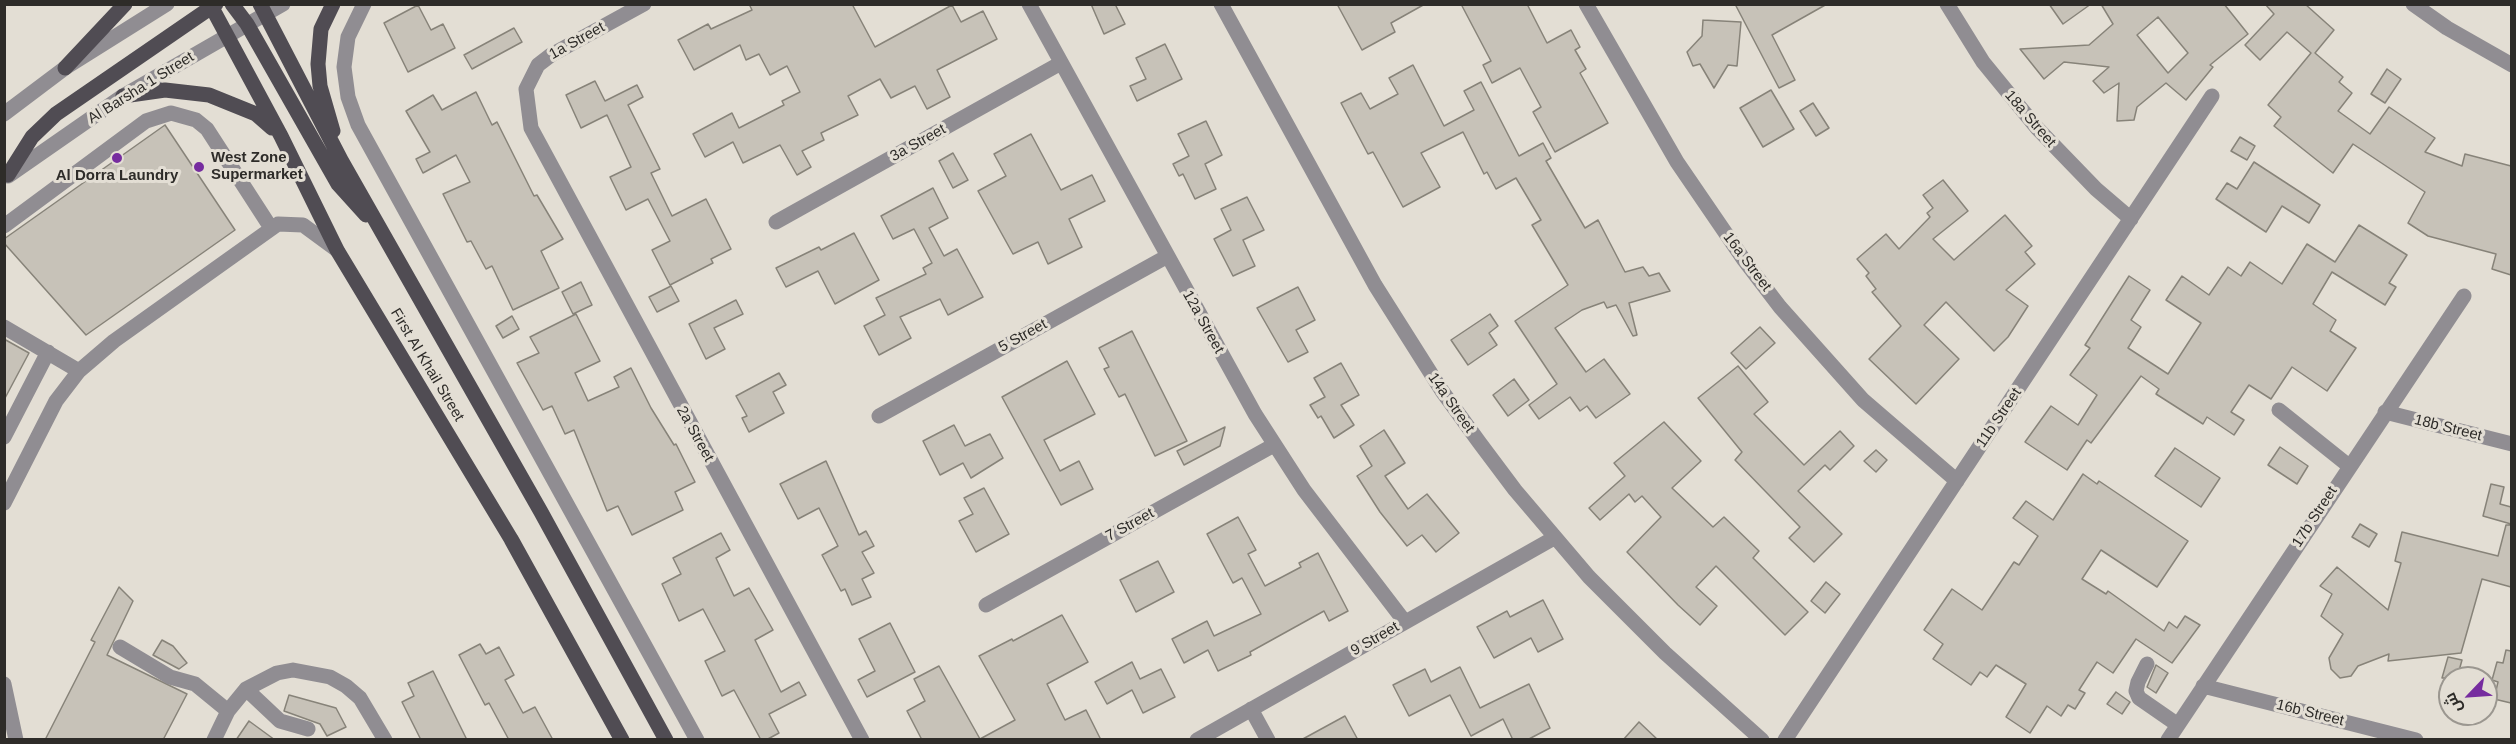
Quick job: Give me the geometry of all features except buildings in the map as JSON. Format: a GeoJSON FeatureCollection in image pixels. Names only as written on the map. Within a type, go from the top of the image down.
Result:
{"type":"FeatureCollection","features":[{"type":"Feature","properties":{"kind":"main road"},"geometry":{"type":"LineString","coordinates":[[65,68],[125,4]]}},
{"type":"Feature","properties":{"kind":"main road"},"geometry":{"type":"LineString","coordinates":[[333,4],[321,29],[318,64],[320,86],[341,160]]}},
{"type":"Feature","properties":{"kind":"main road"},"geometry":{"type":"LineString","coordinates":[[238,5],[262,9]]}},
{"type":"Feature","properties":{"kind":"main road"},"geometry":{"type":"LineString","coordinates":[[238,5],[338,184],[377,225]]}},
{"type":"Feature","properties":{"kind":"main road"},"geometry":{"type":"LineString","coordinates":[[227,36],[238,5]]}},
{"type":"Feature","properties":{"kind":"main road"},"geometry":{"type":"LineString","coordinates":[[7,177],[23,149],[50,120],[213,6]]}},
{"type":"Feature","properties":{"kind":"main road","name":"First Al Khail Street"},"geometry":{"type":"LineString","coordinates":[[213,6],[337,250],[511,539],[622,740]]}},
{"type":"Feature","properties":{"kind":"main road","name":"First Al Khail Street"},"geometry":{"type":"LineString","coordinates":[[262,9],[341,160],[541,512],[666,740]]}},
{"type":"Feature","properties":{"kind":"main road"},"geometry":{"type":"LineString","coordinates":[[123,96],[165,90],[209,95],[255,114],[281,136]]}},
{"type":"Feature","properties":{"kind":"street"},"geometry":{"type":"LineString","coordinates":[[4,114],[65,68],[167,4]]}},
{"type":"Feature","properties":{"kind":"street","name":"Al Barsha 1 Street"},"geometry":{"type":"LineString","coordinates":[[7,177],[123,96],[247,24],[262,9],[283,4]]}},
{"type":"Feature","properties":{"kind":"street"},"geometry":{"type":"LineString","coordinates":[[364,4],[348,37],[344,67],[348,97],[358,125],[697,740]]}},
{"type":"Feature","properties":{"kind":"street","name":"1a Street"},"geometry":{"type":"LineString","coordinates":[[531,128],[525,89],[538,65],[551,55],[644,4]]}},
{"type":"Feature","properties":{"kind":"street","name":"12a Street"},"geometry":{"type":"LineString","coordinates":[[1029,4],[1166,256],[1274,445],[1336,535],[1405,622]]}},
{"type":"Feature","properties":{"kind":"street","name":"14a Street"},"geometry":{"type":"LineString","coordinates":[[1221,4],[1350,239],[1408,339],[1479,442],[1554,538],[1649,638],[1762,740]]}},
{"type":"Feature","properties":{"kind":"street","name":"16a Street"},"geometry":{"type":"LineString","coordinates":[[1586,4],[1677,162],[1744,260],[1780,307],[1863,399],[1957,481]]}},
{"type":"Feature","properties":{"kind":"street","name":"18a Street"},"geometry":{"type":"LineString","coordinates":[[1947,4],[1983,62],[2037,128],[2088,182],[2131,219]]}},
{"type":"Feature","properties":{"kind":"street"},"geometry":{"type":"LineString","coordinates":[[2413,4],[2447,28],[2511,65]]}},
{"type":"Feature","properties":{"kind":"street","name":"3a Street"},"geometry":{"type":"LineString","coordinates":[[776,222],[1061,63]]}},
{"type":"Feature","properties":{"kind":"street","name":"11b Street"},"geometry":{"type":"LineString","coordinates":[[1785,740],[2212,96]]}},
{"type":"Feature","properties":{"kind":"street"},"geometry":{"type":"LineString","coordinates":[[4,226],[146,121],[171,113],[196,120],[207,129],[271,228]]}},
{"type":"Feature","properties":{"kind":"street","name":"2a Street"},"geometry":{"type":"LineString","coordinates":[[531,128],[862,740]]}},
{"type":"Feature","properties":{"kind":"street"},"geometry":{"type":"LineString","coordinates":[[4,503],[46,417],[80,371],[114,341],[271,228],[286,222],[303,225],[337,250]]}},
{"type":"Feature","properties":{"kind":"street","name":"5 Street"},"geometry":{"type":"LineString","coordinates":[[879,416],[1166,256]]}},
{"type":"Feature","properties":{"kind":"street","name":"17b Street"},"geometry":{"type":"LineString","coordinates":[[2168,740],[2464,296]]}},
{"type":"Feature","properties":{"kind":"street"},"geometry":{"type":"LineString","coordinates":[[4,327],[80,371]]}},
{"type":"Feature","properties":{"kind":"street"},"geometry":{"type":"LineString","coordinates":[[4,437],[48,352]]}},
{"type":"Feature","properties":{"kind":"street"},"geometry":{"type":"LineString","coordinates":[[2279,410],[2349,466]]}},
{"type":"Feature","properties":{"kind":"street","name":"18b Street"},"geometry":{"type":"LineString","coordinates":[[2385,412],[2511,444]]}},
{"type":"Feature","properties":{"kind":"street","name":"7 Street"},"geometry":{"type":"LineString","coordinates":[[986,605],[1274,445]]}},
{"type":"Feature","properties":{"kind":"street","name":"9 Street"},"geometry":{"type":"LineString","coordinates":[[1197,740],[1554,538]]}},
{"type":"Feature","properties":{"kind":"street"},"geometry":{"type":"LineString","coordinates":[[120,646],[170,677],[195,684],[228,711]]}},
{"type":"Feature","properties":{"kind":"street"},"geometry":{"type":"LineString","coordinates":[[2147,664],[2138,682],[2136,691],[2139,698],[2178,725]]}},
{"type":"Feature","properties":{"kind":"street"},"geometry":{"type":"LineString","coordinates":[[214,740],[228,711],[246,689],[277,673],[293,670],[330,677],[360,698],[385,740]]}},
{"type":"Feature","properties":{"kind":"street"},"geometry":{"type":"LineString","coordinates":[[4,684],[16,740]]}},
{"type":"Feature","properties":{"kind":"street","name":"16b Street"},"geometry":{"type":"LineString","coordinates":[[2203,686],[2416,740]]}},
{"type":"Feature","properties":{"kind":"street"},"geometry":{"type":"LineString","coordinates":[[246,689],[280,721],[308,729]]}},
{"type":"Feature","properties":{"kind":"street"},"geometry":{"type":"LineString","coordinates":[[1251,709],[1268,740]]}},
{"type":"Feature","properties":{"kind":"place","name":"Al Dorra Laundry"},"geometry":{"type":"Point","coordinates":[117,158]}},
{"type":"Feature","properties":{"kind":"place","name":"West Zone Supermarket"},"geometry":{"type":"Point","coordinates":[199,167]}}]}
